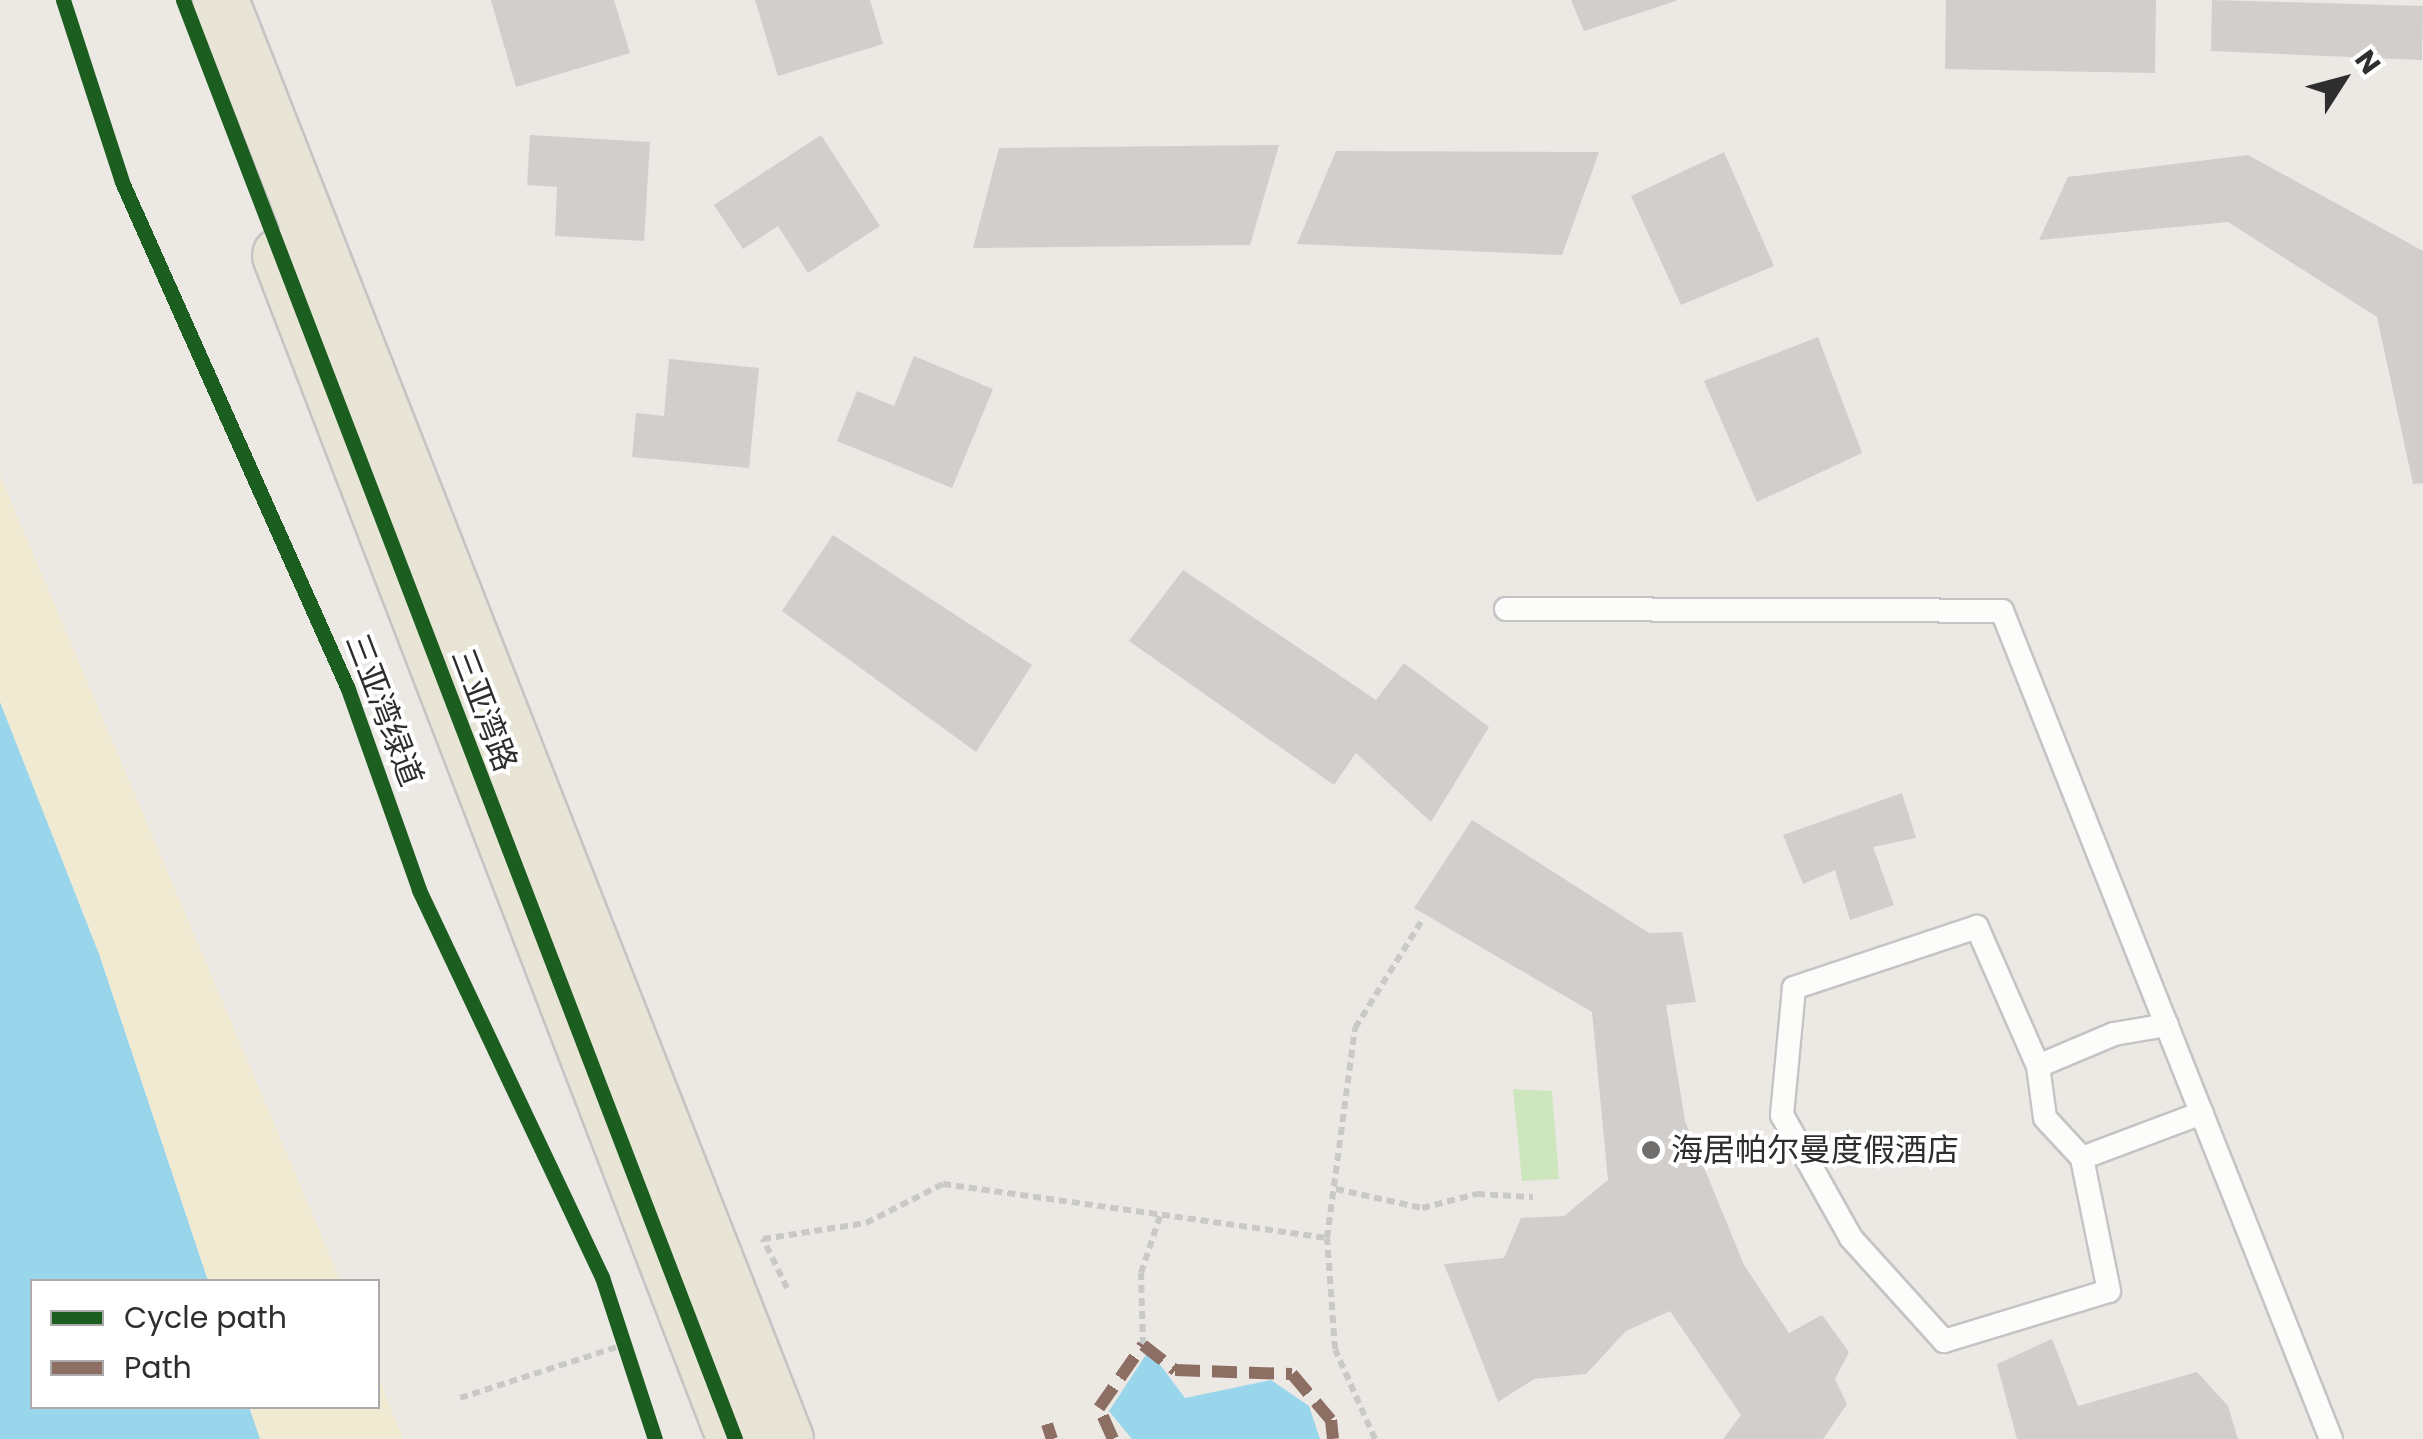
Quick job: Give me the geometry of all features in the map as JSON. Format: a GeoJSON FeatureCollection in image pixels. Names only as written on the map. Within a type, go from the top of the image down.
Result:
{"type":"FeatureCollection","features":[{"type":"Feature","properties":{"kind":"main road","name":"三亚湾路"},"geometry":{"type":"LineString","coordinates":[[183,0],[734,1439]]}},
{"type":"Feature","properties":{"kind":"main road","name":"三亚湾路"},"geometry":{"type":"LineString","coordinates":[[220,0],[785,1439]]}},
{"type":"Feature","properties":{"kind":"lane"},"geometry":{"type":"LineString","coordinates":[[1506,610],[2002,611],[2332,1439]]}},
{"type":"Feature","properties":{"kind":"lane"},"geometry":{"type":"LineString","coordinates":[[1977,927],[2038,1066],[2046,1118],[2082,1158],[2109,1292],[1944,1341],[1851,1238],[1782,1115],[1794,988],[1977,927]]}},
{"type":"Feature","properties":{"kind":"lane"},"geometry":{"type":"LineString","coordinates":[[2038,1066],[2114,1034],[2167,1026]]}},
{"type":"Feature","properties":{"kind":"lane"},"geometry":{"type":"LineString","coordinates":[[2082,1158],[2202,1113]]}},
{"type":"Feature","properties":{"kind":"path"},"geometry":{"type":"LineString","coordinates":[[1375,1439],[1335,1349],[1328,1238],[1356,1028],[1421,922]]}},
{"type":"Feature","properties":{"kind":"path"},"geometry":{"type":"LineString","coordinates":[[787,1288],[763,1239],[866,1223],[943,1184],[1328,1238]]}},
{"type":"Feature","properties":{"kind":"path"},"geometry":{"type":"LineString","coordinates":[[1336,1189],[1422,1208],[1477,1194],[1533,1196]]}},
{"type":"Feature","properties":{"kind":"path"},"geometry":{"type":"LineString","coordinates":[[1143,1345],[1141,1274],[1160,1216]]}},
{"type":"Feature","properties":{"kind":"path"},"geometry":{"type":"LineString","coordinates":[[622,1327],[634,1362]]}},
{"type":"Feature","properties":{"kind":"path"},"geometry":{"type":"LineString","coordinates":[[460,1398],[630,1343]]}},
{"type":"Feature","properties":{"kind":"green space"},"geometry":{"type":"Polygon","coordinates":[[[1513,1089],[1552,1091],[1559,1179],[1522,1181],[1513,1089]]]}},
{"type":"Feature","properties":{"kind":"sand"},"geometry":{"type":"Polygon","coordinates":[[[0,475],[340,1279],[207,1279],[99,954],[0,702],[0,475]]]}},
{"type":"Feature","properties":{"kind":"sand"},"geometry":{"type":"Polygon","coordinates":[[[380,1380],[403,1439],[260,1439],[250,1409],[380,1409],[380,1380]]]}},
{"type":"Feature","properties":{"kind":"water"},"geometry":{"type":"Polygon","coordinates":[[[0,702],[99,954],[207,1279],[30,1279],[30,1409],[250,1409],[260,1439],[0,1439],[0,702]]]}},
{"type":"Feature","properties":{"kind":"water"},"geometry":{"type":"Polygon","coordinates":[[[1149,1350],[1185,1398],[1271,1380],[1309,1406],[1320,1439],[1132,1439],[1109,1411],[1149,1350]]]}},
{"type":"Feature","properties":{"kind":"building"},"geometry":{"type":"Polygon","coordinates":[[[491,0],[614,0],[630,53],[516,87],[491,0]]]}},
{"type":"Feature","properties":{"kind":"building"},"geometry":{"type":"Polygon","coordinates":[[[755,0],[870,0],[883,44],[778,76],[755,0]]]}},
{"type":"Feature","properties":{"kind":"building"},"geometry":{"type":"Polygon","coordinates":[[[1571,0],[1676,0],[1676,1],[1584,31],[1571,0]]]}},
{"type":"Feature","properties":{"kind":"building"},"geometry":{"type":"Polygon","coordinates":[[[1946,0],[2156,0],[2155,73],[1945,69],[1946,0]]]}},
{"type":"Feature","properties":{"kind":"building"},"geometry":{"type":"Polygon","coordinates":[[[2212,0],[2423,6],[2422,60],[2211,51],[2212,0]]]}},
{"type":"Feature","properties":{"kind":"building"},"geometry":{"type":"Polygon","coordinates":[[[530,135],[650,142],[644,241],[555,236],[557,187],[527,185],[530,135]]]}},
{"type":"Feature","properties":{"kind":"building"},"geometry":{"type":"Polygon","coordinates":[[[821,135],[880,226],[808,273],[778,226],[743,249],[714,205],[821,135]]]}},
{"type":"Feature","properties":{"kind":"building"},"geometry":{"type":"Polygon","coordinates":[[[1279,145],[1250,245],[973,248],[999,148],[1279,145]]]}},
{"type":"Feature","properties":{"kind":"building"},"geometry":{"type":"Polygon","coordinates":[[[1336,151],[1599,152],[1562,255],[1297,244],[1336,151]]]}},
{"type":"Feature","properties":{"kind":"building"},"geometry":{"type":"Polygon","coordinates":[[[1724,152],[1774,266],[1681,305],[1631,196],[1724,152]]]}},
{"type":"Feature","properties":{"kind":"building"},"geometry":{"type":"Polygon","coordinates":[[[2248,155],[2423,251],[2423,483],[2413,484],[2377,317],[2228,222],[2039,240],[2068,177],[2248,155]]]}},
{"type":"Feature","properties":{"kind":"building"},"geometry":{"type":"Polygon","coordinates":[[[1818,337],[1862,453],[1757,502],[1704,381],[1818,337]]]}},
{"type":"Feature","properties":{"kind":"building"},"geometry":{"type":"Polygon","coordinates":[[[914,356],[993,389],[952,488],[837,441],[857,391],[894,406],[914,356]]]}},
{"type":"Feature","properties":{"kind":"building"},"geometry":{"type":"Polygon","coordinates":[[[669,359],[759,368],[749,468],[632,457],[636,413],[664,416],[669,359]]]}},
{"type":"Feature","properties":{"kind":"building"},"geometry":{"type":"Polygon","coordinates":[[[833,535],[1032,665],[976,752],[782,611],[833,535]]]}},
{"type":"Feature","properties":{"kind":"building"},"geometry":{"type":"Polygon","coordinates":[[[1183,570],[1376,700],[1404,663],[1489,727],[1431,822],[1356,753],[1334,785],[1129,641],[1183,570]]]}},
{"type":"Feature","properties":{"kind":"building"},"geometry":{"type":"Polygon","coordinates":[[[1902,793],[1916,838],[1873,847],[1894,905],[1850,920],[1835,870],[1803,884],[1783,835],[1902,793]]]}},
{"type":"Feature","properties":{"kind":"building","name":"海居帕尔曼度假酒店"},"geometry":{"type":"Polygon","coordinates":[[[1472,820],[1649,933],[1682,932],[1696,1002],[1666,1005],[1685,1121],[1744,1265],[1789,1333],[1822,1315],[1849,1352],[1835,1379],[1847,1404],[1823,1439],[1723,1439],[1741,1415],[1670,1311],[1626,1331],[1586,1374],[1534,1379],[1498,1402],[1444,1264],[1504,1258],[1521,1218],[1564,1216],[1608,1180],[1592,1012],[1414,908],[1472,820]]]}},
{"type":"Feature","properties":{"kind":"building"},"geometry":{"type":"Polygon","coordinates":[[[2052,1339],[2078,1406],[2197,1372],[2228,1406],[2238,1439],[2017,1439],[1997,1364],[2052,1339]]]}},
{"type":"Feature","properties":{"kind":"marked path"},"geometry":{"type":"LineString","coordinates":[[1113,1439],[1099,1408],[1143,1345],[1175,1370],[1292,1374],[1331,1420],[1333,1439]]}},
{"type":"Feature","properties":{"kind":"marked path"},"geometry":{"type":"LineString","coordinates":[[1047,1424],[1052,1439]]}},
{"type":"Feature","properties":{"kind":"cycle path","name":"三亚湾绿道"},"geometry":{"type":"LineString","coordinates":[[63,0],[122,182],[348,689],[419,890],[602,1277],[655,1439]]}},
{"type":"Feature","properties":{"kind":"cycle path"},"geometry":{"type":"LineString","coordinates":[[183,0],[735,1439]]}},
{"type":"Feature","properties":{"kind":"place","name":"海居帕尔曼度假酒店"},"geometry":{"type":"Point","coordinates":[1651,1150]}}]}
